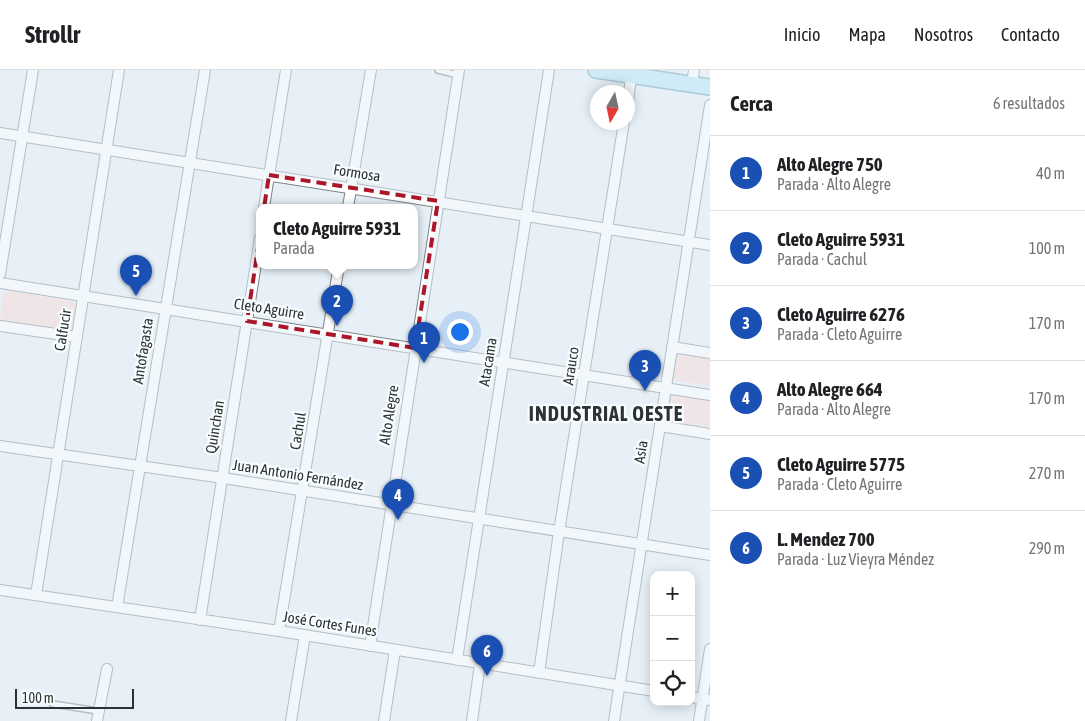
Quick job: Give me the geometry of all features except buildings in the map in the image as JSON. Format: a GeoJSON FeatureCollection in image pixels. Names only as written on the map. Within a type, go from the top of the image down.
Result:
{"type":"FeatureCollection","features":[{"type":"Feature","properties":{"kind":"main road"},"geometry":{"type":"LineString","coordinates":[[596,70],[693,77],[710,87]]}},
{"type":"Feature","properties":{"kind":"street"},"geometry":{"type":"LineString","coordinates":[[0,274],[33,70]]}},
{"type":"Feature","properties":{"kind":"street","name":"Calfucir"},"geometry":{"type":"LineString","coordinates":[[36,595],[119,70]]}},
{"type":"Feature","properties":{"kind":"street","name":"Antofagasta"},"geometry":{"type":"LineString","coordinates":[[117,607],[205,70]]}},
{"type":"Feature","properties":{"kind":"street"},"geometry":{"type":"LineString","coordinates":[[264,204],[286,70]]}},
{"type":"Feature","properties":{"kind":"street"},"geometry":{"type":"LineString","coordinates":[[348,204],[371,70]]}},
{"type":"Feature","properties":{"kind":"street","name":"Atacama"},"geometry":{"type":"LineString","coordinates":[[457,660],[549,70]]}},
{"type":"Feature","properties":{"kind":"street"},"geometry":{"type":"LineString","coordinates":[[630,85],[632,72]]}},
{"type":"Feature","properties":{"kind":"street","name":"Alto Alegre"},"geometry":{"type":"LineString","coordinates":[[370,646],[390,504],[458,73]]}},
{"type":"Feature","properties":{"kind":"street","name":"Asia"},"geometry":{"type":"LineString","coordinates":[[614,721],[710,104]]}},
{"type":"Feature","properties":{"kind":"street","name":"Arauco"},"geometry":{"type":"LineString","coordinates":[[539,673],[559,532],[623,130]]}},
{"type":"Feature","properties":{"kind":"street","name":"Formosa"},"geometry":{"type":"LineString","coordinates":[[0,133],[526,214],[710,245]]}},
{"type":"Feature","properties":{"kind":"street","name":"Quinchan"},"geometry":{"type":"LineString","coordinates":[[200,620],[256,264]]}},
{"type":"Feature","properties":{"kind":"street","name":"Cachul"},"geometry":{"type":"LineString","coordinates":[[279,631],[304,492],[338,269]]}},
{"type":"Feature","properties":{"kind":"street","name":"Cleto Aguirre"},"geometry":{"type":"LineString","coordinates":[[0,283],[710,395]]}},
{"type":"Feature","properties":{"kind":"street"},"geometry":{"type":"LineString","coordinates":[[0,326],[77,337]]}},
{"type":"Feature","properties":{"kind":"street"},"geometry":{"type":"LineString","coordinates":[[672,347],[710,353]]}},
{"type":"Feature","properties":{"kind":"street"},"geometry":{"type":"LineString","coordinates":[[660,426],[710,434]]}},
{"type":"Feature","properties":{"kind":"street","name":"Juan Antonio Fernández"},"geometry":{"type":"LineString","coordinates":[[0,446],[223,478],[710,555]]}},
{"type":"Feature","properties":{"kind":"street","name":"José Cortes Funes"},"geometry":{"type":"LineString","coordinates":[[0,590],[305,635],[650,690]]}},
{"type":"Feature","properties":{"kind":"street"},"geometry":{"type":"LineString","coordinates":[[291,721],[305,635]]}},
{"type":"Feature","properties":{"kind":"street"},"geometry":{"type":"LineString","coordinates":[[699,721],[706,700],[710,649]]}},
{"type":"Feature","properties":{"kind":"street"},"geometry":{"type":"LineString","coordinates":[[384,721],[395,650]]}},
{"type":"Feature","properties":{"kind":"street"},"geometry":{"type":"LineString","coordinates":[[472,721],[480,664]]}},
{"type":"Feature","properties":{"kind":"street"},"geometry":{"type":"LineString","coordinates":[[97,716],[107,669]]}},
{"type":"Feature","properties":{"kind":"lane"},"geometry":{"type":"LineString","coordinates":[[438,70],[458,73]]}},
{"type":"Feature","properties":{"kind":"lane"},"geometry":{"type":"LineString","coordinates":[[53,704],[97,716]]}},
{"type":"Feature","properties":{"kind":"highlighted area"},"geometry":{"type":"Polygon","coordinates":[[[269,175],[438,201],[415,348],[247,321],[269,175]]]}},
{"type":"Feature","properties":{"kind":"shaded area"},"geometry":{"type":"Polygon","coordinates":[[[8,291],[72,301],[76,305],[73,327],[66,331],[4,322],[0,316],[3,294],[8,291]]]}},
{"type":"Feature","properties":{"kind":"shaded area"},"geometry":{"type":"Polygon","coordinates":[[[676,351],[710,357],[710,386],[671,380],[676,351]]]}},
{"type":"Feature","properties":{"kind":"shaded area"},"geometry":{"type":"Polygon","coordinates":[[[670,392],[710,399],[710,427],[664,421],[670,392]]]}},
{"type":"Feature","properties":{"kind":"place","name":"Cleto Aguirre 5775"},"geometry":{"type":"Point","coordinates":[136,296]}},
{"type":"Feature","properties":{"kind":"place","name":"Cleto Aguirre 5931"},"geometry":{"type":"Point","coordinates":[337,326]}},
{"type":"Feature","properties":{"kind":"place","name":"Alto Alegre 750"},"geometry":{"type":"Point","coordinates":[424,363]}},
{"type":"Feature","properties":{"kind":"place","name":"Cleto Aguirre 6276"},"geometry":{"type":"Point","coordinates":[645,391]}},
{"type":"Feature","properties":{"kind":"place","name":"Alto Alegre 664"},"geometry":{"type":"Point","coordinates":[398,520]}},
{"type":"Feature","properties":{"kind":"place","name":"L. Mendez 700"},"geometry":{"type":"Point","coordinates":[487,676]}},
{"type":"Feature","properties":{"kind":"district","name":"INDUSTRIAL OESTE"},"geometry":{"type":"Point","coordinates":[606,414]}}]}
